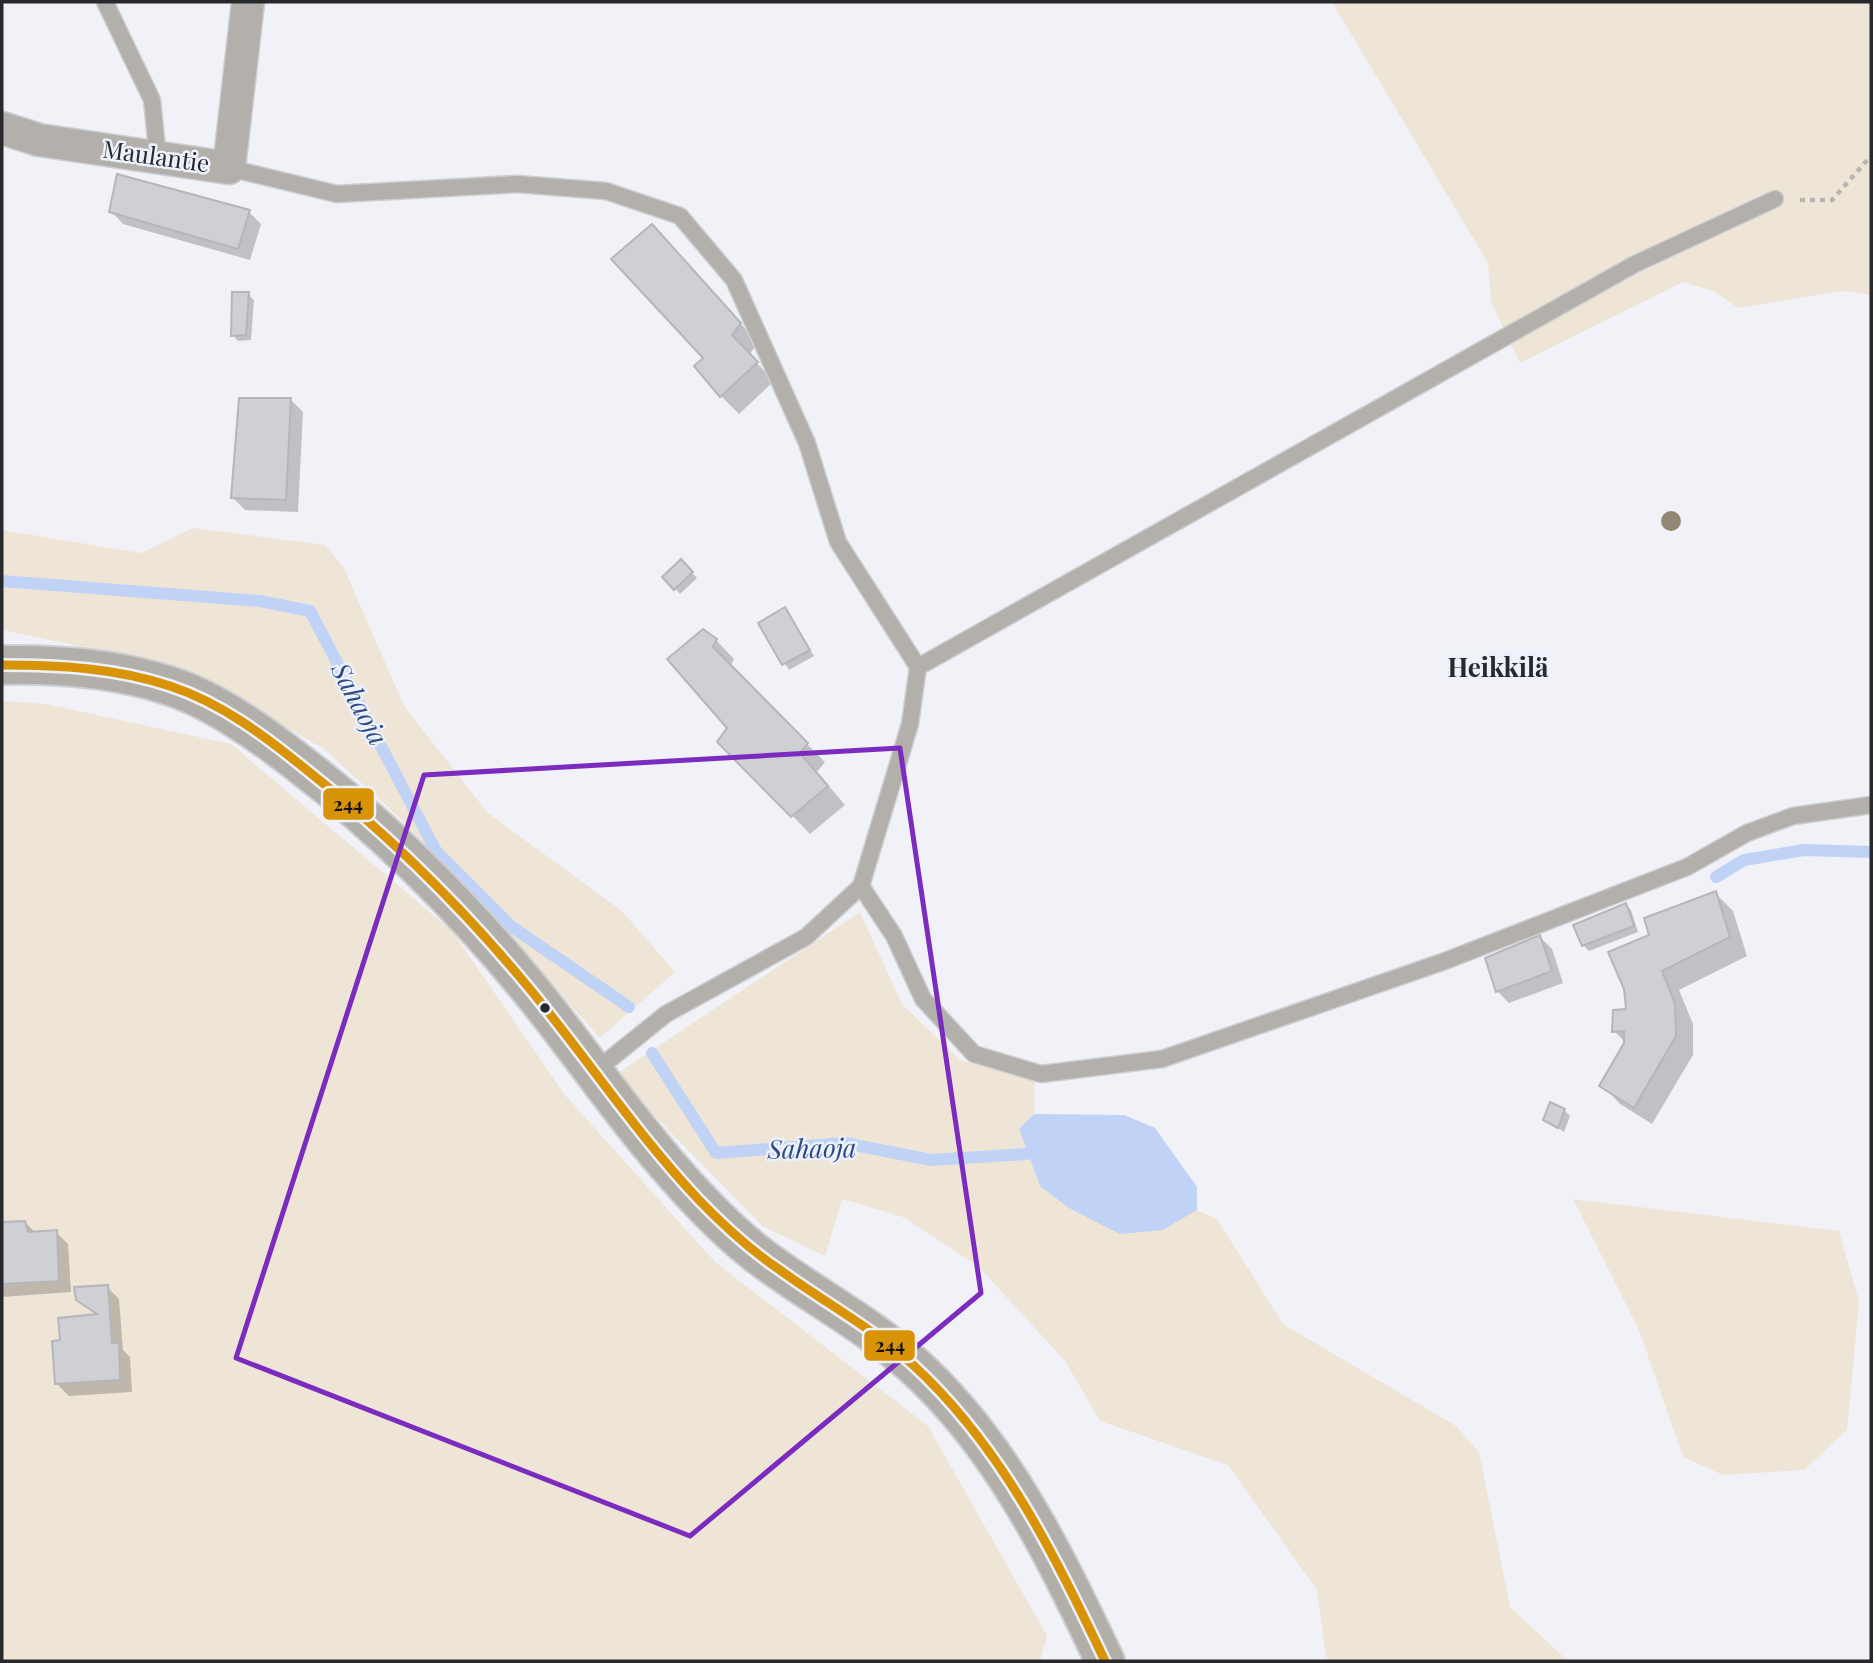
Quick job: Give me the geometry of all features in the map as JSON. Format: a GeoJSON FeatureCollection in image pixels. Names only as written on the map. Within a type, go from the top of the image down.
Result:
{"type":"FeatureCollection","features":[{"type":"Feature","properties":{"kind":"street","name":"Maulantie"},"geometry":{"type":"LineString","coordinates":[[2,128],[39,140],[229,168],[248,2]]}},
{"type":"Feature","properties":{"kind":"street"},"geometry":{"type":"LineString","coordinates":[[2,665],[90,667],[173,687],[253,727],[343,797],[470,921],[528,986],[678,1178],[758,1255],[866,1327],[914,1365],[960,1412],[1015,1491],[1057,1562],[1105,1661]]}},
{"type":"Feature","properties":{"kind":"lane"},"geometry":{"type":"LineString","coordinates":[[105,2],[152,100],[158,159]]}},
{"type":"Feature","properties":{"kind":"lane"},"geometry":{"type":"LineString","coordinates":[[229,168],[337,194],[517,184],[606,191],[680,216],[734,280],[807,443],[838,542],[918,667],[910,724],[861,886],[806,937],[666,1014],[594,1072]]}},
{"type":"Feature","properties":{"kind":"lane"},"geometry":{"type":"LineString","coordinates":[[918,667],[1635,264],[1775,199]]}},
{"type":"Feature","properties":{"kind":"lane"},"geometry":{"type":"LineString","coordinates":[[861,886],[894,936],[923,999],[974,1054],[1041,1074],[1162,1059],[1445,961],[1687,867],[1747,834],[1793,816],[1871,805]]}},
{"type":"Feature","properties":{"kind":"path"},"geometry":{"type":"LineString","coordinates":[[1775,199],[1832,200],[1871,156]]}},
{"type":"Feature","properties":{"kind":"highlighted area"},"geometry":{"type":"Polygon","coordinates":[[[900,748],[981,1293],[690,1536],[236,1358],[424,775],[900,748]]]}},
{"type":"Feature","properties":{"kind":"shaded area"},"geometry":{"type":"Polygon","coordinates":[[[1332,2],[1871,2],[1871,295],[1841,291],[1738,308],[1713,291],[1683,282],[1520,363],[1491,302],[1488,263],[1332,2]]]}},
{"type":"Feature","properties":{"kind":"shaded area"},"geometry":{"type":"Polygon","coordinates":[[[193,528],[325,545],[344,568],[404,706],[488,813],[622,911],[675,972],[600,1038],[405,823],[324,749],[183,668],[2,630],[2,530],[141,553],[193,528]]]}},
{"type":"Feature","properties":{"kind":"shaded area"},"geometry":{"type":"Polygon","coordinates":[[[2,701],[46,704],[231,744],[452,931],[565,1095],[715,1262],[928,1426],[1047,1636],[1040,1661],[2,1661],[2,701]]]}},
{"type":"Feature","properties":{"kind":"shaded area"},"geometry":{"type":"Polygon","coordinates":[[[860,912],[902,1004],[960,1060],[1035,1081],[1034,1114],[1019,1129],[1040,1186],[1163,1230],[1197,1210],[1217,1219],[1283,1324],[1456,1426],[1479,1452],[1510,1607],[1568,1661],[1332,1661],[1326,1657],[1317,1590],[1228,1465],[1100,1421],[1065,1361],[979,1267],[903,1217],[842,1199],[825,1256],[762,1226],[615,1075],[860,912]]]}},
{"type":"Feature","properties":{"kind":"shaded area"},"geometry":{"type":"Polygon","coordinates":[[[1573,1199],[1839,1231],[1859,1302],[1847,1430],[1804,1470],[1723,1475],[1683,1457],[1639,1330],[1573,1199]]]}},
{"type":"Feature","properties":{"kind":"water"},"geometry":{"type":"Polygon","coordinates":[[[1034,1114],[1124,1115],[1155,1128],[1197,1187],[1197,1210],[1163,1230],[1120,1234],[1069,1208],[1040,1186],[1019,1129],[1034,1114]]]}},
{"type":"Feature","properties":{"kind":"building"},"geometry":{"type":"Polygon","coordinates":[[[117,174],[250,210],[238,249],[109,212],[117,174]]]}},
{"type":"Feature","properties":{"kind":"building"},"geometry":{"type":"Polygon","coordinates":[[[652,224],[741,323],[732,335],[758,362],[720,397],[694,366],[703,358],[611,259],[652,224]]]}},
{"type":"Feature","properties":{"kind":"building"},"geometry":{"type":"Polygon","coordinates":[[[232,292],[249,292],[246,335],[231,336],[232,292]]]}},
{"type":"Feature","properties":{"kind":"building"},"geometry":{"type":"Polygon","coordinates":[[[239,398],[291,398],[286,500],[231,498],[239,398]]]}},
{"type":"Feature","properties":{"kind":"building"},"geometry":{"type":"Polygon","coordinates":[[[681,559],[693,572],[674,590],[662,577],[681,559]]]}},
{"type":"Feature","properties":{"kind":"building"},"geometry":{"type":"Polygon","coordinates":[[[785,607],[810,650],[782,665],[758,623],[785,607]]]}},
{"type":"Feature","properties":{"kind":"building"},"geometry":{"type":"Polygon","coordinates":[[[703,629],[717,639],[713,647],[808,743],[800,753],[828,786],[791,817],[717,742],[727,728],[667,659],[703,629]]]}},
{"type":"Feature","properties":{"kind":"building"},"geometry":{"type":"Polygon","coordinates":[[[1716,891],[1730,937],[1662,971],[1675,1004],[1676,1036],[1634,1108],[1599,1086],[1624,1043],[1624,1031],[1612,1032],[1613,1010],[1626,1009],[1624,989],[1608,952],[1649,935],[1644,918],[1716,891]]]}},
{"type":"Feature","properties":{"kind":"building"},"geometry":{"type":"Polygon","coordinates":[[[1626,903],[1634,926],[1582,946],[1573,925],[1626,903]]]}},
{"type":"Feature","properties":{"kind":"building"},"geometry":{"type":"Polygon","coordinates":[[[1540,935],[1552,971],[1496,992],[1485,958],[1540,935]]]}},
{"type":"Feature","properties":{"kind":"building"},"geometry":{"type":"Polygon","coordinates":[[[1550,1102],[1565,1109],[1558,1128],[1543,1120],[1550,1102]]]}},
{"type":"Feature","properties":{"kind":"building"},"geometry":{"type":"Polygon","coordinates":[[[25,1221],[28,1232],[57,1230],[59,1281],[2,1284],[2,1222],[25,1221]]]}},
{"type":"Feature","properties":{"kind":"building"},"geometry":{"type":"Polygon","coordinates":[[[108,1285],[112,1343],[119,1343],[120,1380],[55,1384],[52,1341],[60,1340],[58,1318],[97,1314],[76,1300],[74,1287],[108,1285]]]}},
{"type":"Feature","properties":{"kind":"waterway","name":"Sahaoja"},"geometry":{"type":"LineString","coordinates":[[2,581],[260,601],[310,611],[436,851],[512,927],[629,1007]]}},
{"type":"Feature","properties":{"kind":"waterway"},"geometry":{"type":"LineString","coordinates":[[1716,877],[1744,860],[1804,850],[1871,852]]}},
{"type":"Feature","properties":{"kind":"waterway","name":"Sahaoja"},"geometry":{"type":"LineString","coordinates":[[652,1053],[716,1153],[845,1143],[931,1160],[1026,1154]]}},
{"type":"Feature","properties":{"kind":"transit line","name":"244"},"geometry":{"type":"LineString","coordinates":[[2,665],[108,671],[150,680],[189,693],[225,711],[260,734],[367,821],[424,874],[504,958],[653,1148],[707,1209],[758,1254],[897,1351],[944,1396],[999,1465],[1023,1503],[1066,1581],[1105,1661]]}},
{"type":"Feature","properties":{"kind":"district","name":"Heikkilä"},"geometry":{"type":"Point","coordinates":[1498,668]}}]}
